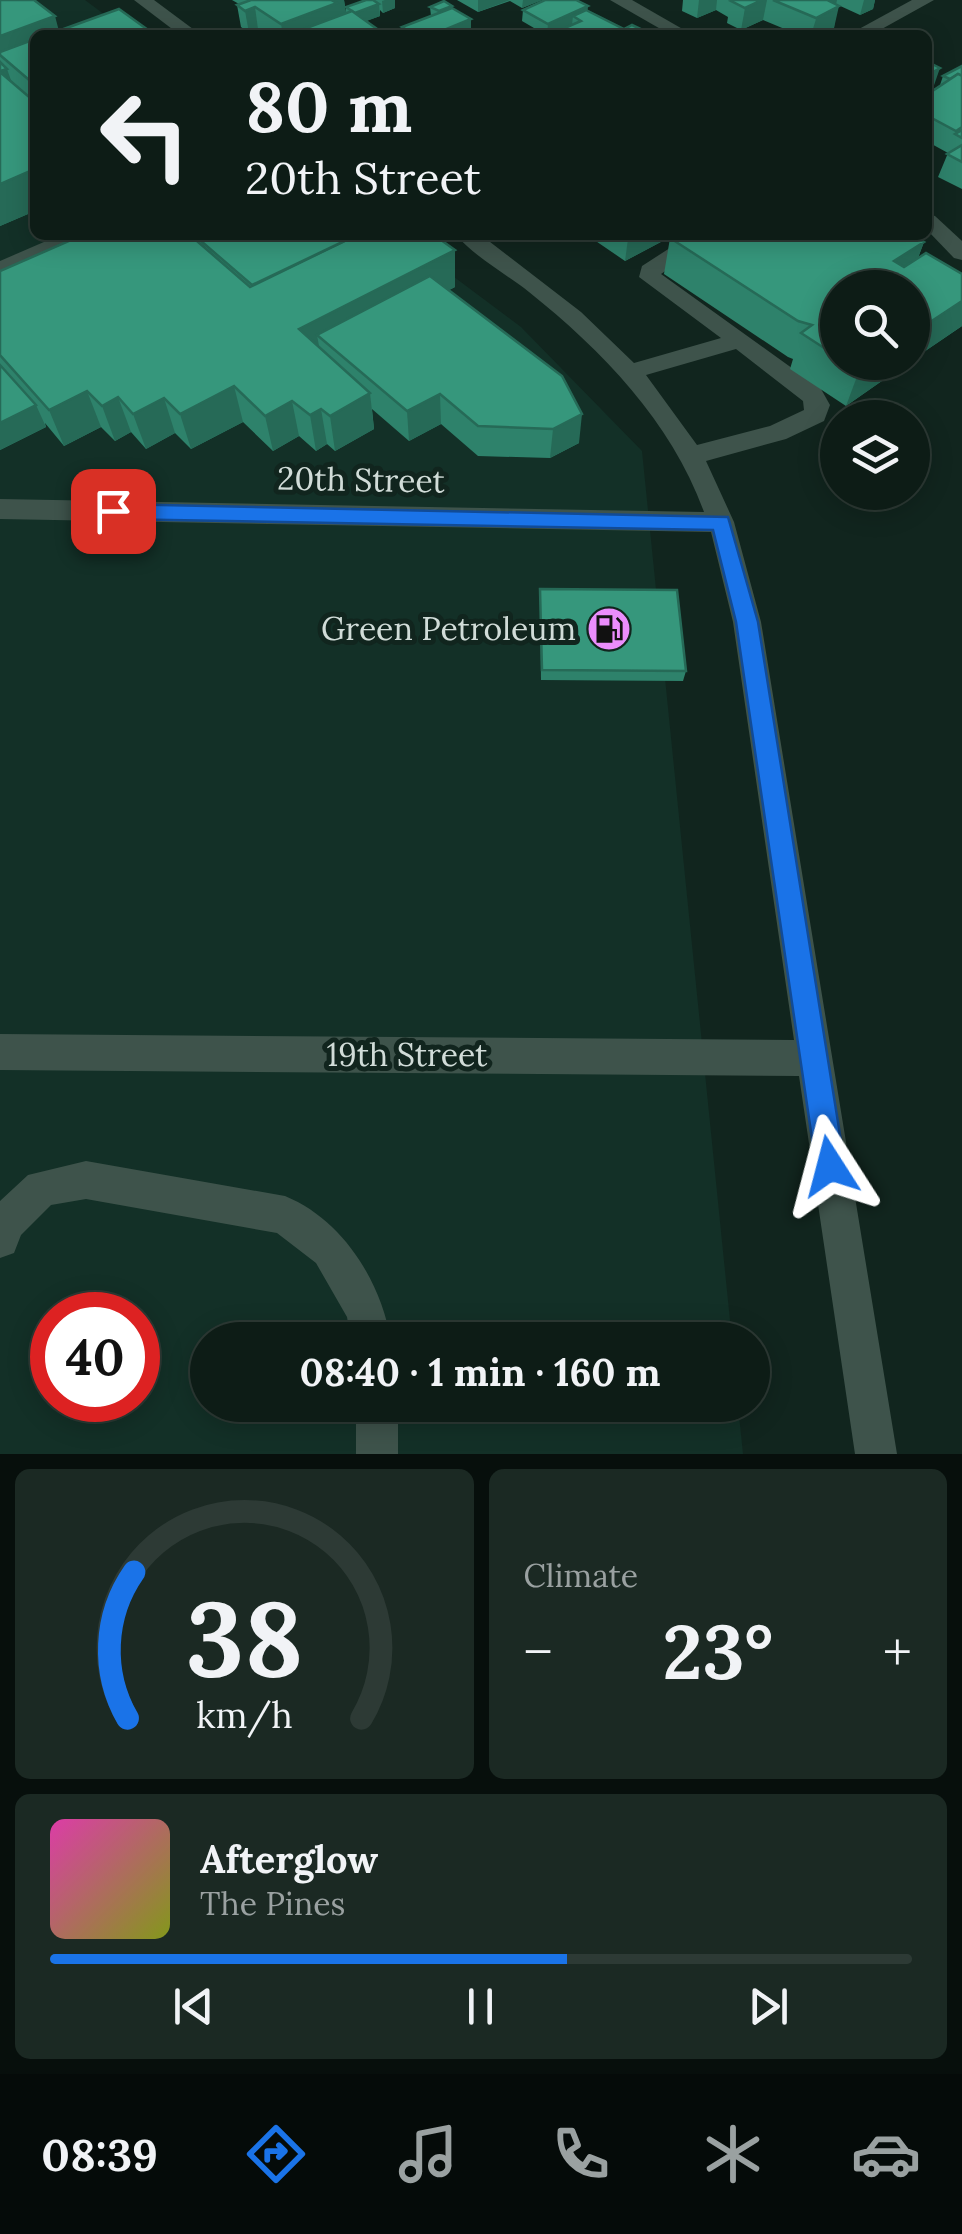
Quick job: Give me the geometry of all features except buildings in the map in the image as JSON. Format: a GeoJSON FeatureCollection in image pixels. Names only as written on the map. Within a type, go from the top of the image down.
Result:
{"type":"FeatureCollection","features":[{"type":"Feature","properties":{"kind":"street"},"geometry":{"type":"LineString","coordinates":[[143,0],[185,30]]}},
{"type":"Feature","properties":{"kind":"street"},"geometry":{"type":"LineString","coordinates":[[619,0],[675,30]]}},
{"type":"Feature","properties":{"kind":"street"},"geometry":{"type":"LineString","coordinates":[[867,30],[926,0]]}},
{"type":"Feature","properties":{"kind":"street"},"geometry":{"type":"LineString","coordinates":[[932,224],[962,253]]}},
{"type":"Feature","properties":{"kind":"street"},"geometry":{"type":"LineString","coordinates":[[0,269],[67,240]]}},
{"type":"Feature","properties":{"kind":"street"},"geometry":{"type":"LineString","coordinates":[[474,240],[566,308],[633,371],[708,487],[721,522],[747,622],[876,1454]]}},
{"type":"Feature","properties":{"kind":"street"},"geometry":{"type":"LineString","coordinates":[[689,456],[802,424],[815,414],[818,405],[812,395],[740,340],[650,277],[650,271],[660,261],[696,240]]}},
{"type":"Feature","properties":{"kind":"street"},"geometry":{"type":"LineString","coordinates":[[633,371],[740,340]]}},
{"type":"Feature","properties":{"kind":"street","name":"20th Street"},"geometry":{"type":"LineString","coordinates":[[0,510],[721,522]]}},
{"type":"Feature","properties":{"kind":"street","name":"19th Street"},"geometry":{"type":"LineString","coordinates":[[0,1052],[813,1058]]}},
{"type":"Feature","properties":{"kind":"street"},"geometry":{"type":"LineString","coordinates":[[0,1239],[5,1223],[41,1188],[86,1180],[285,1215],[330,1250],[366,1312],[368,1322]]}},
{"type":"Feature","properties":{"kind":"street"},"geometry":{"type":"LineString","coordinates":[[376,1422],[377,1454]]}},
{"type":"Feature","properties":{"kind":"shaded area"},"geometry":{"type":"Polygon","coordinates":[[[0,0],[85,0],[125,30],[30,30],[30,240],[405,240],[521,327],[642,451],[730,1322],[190,1322],[190,1422],[740,1422],[743,1454],[0,1454],[0,0]]]}},
{"type":"Feature","properties":{"kind":"place","name":"Green Petroleum"},"geometry":{"type":"Point","coordinates":[609,629]}},
{"type":"Feature","properties":{"kind":"route"},"geometry":{"type":"LineString","coordinates":[[113,511],[721,522],[747,622],[830,1166]]}}]}
